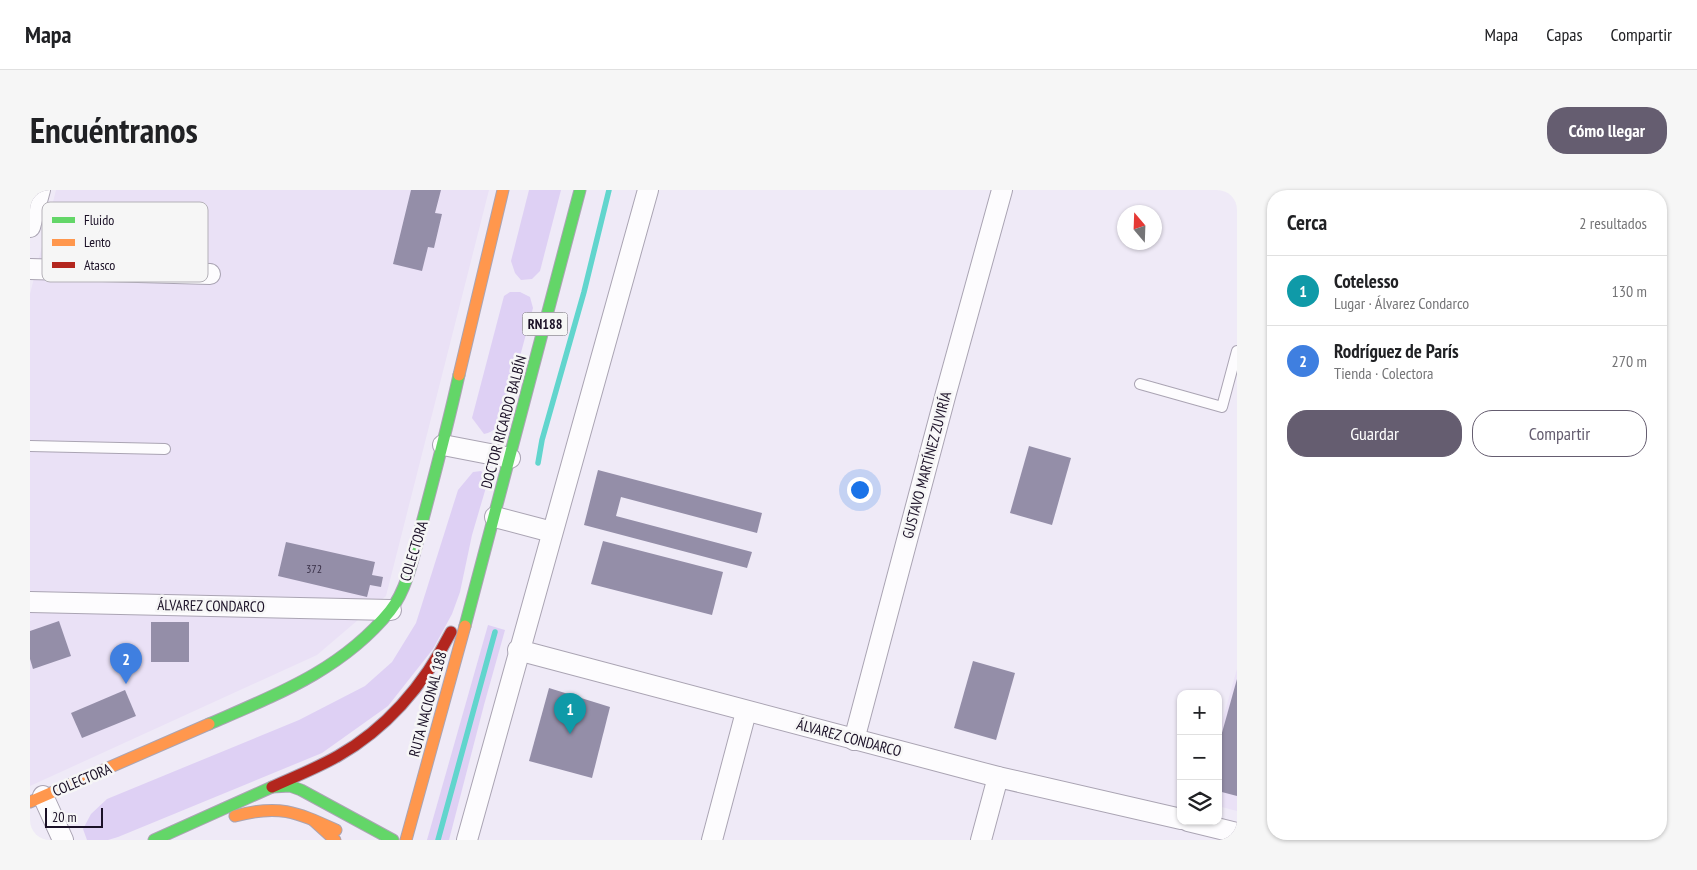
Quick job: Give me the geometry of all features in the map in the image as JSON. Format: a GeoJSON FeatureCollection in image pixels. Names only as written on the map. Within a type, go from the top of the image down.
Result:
{"type":"FeatureCollection","features":[{"type":"Feature","properties":{"kind":"main road","name":"COLECTORA"},"geometry":{"type":"LineString","coordinates":[[37,799],[286,691],[324,670],[356,646],[391,610],[407,579],[443,445],[503,190]]}},
{"type":"Feature","properties":{"kind":"main road","name":"DOCTOR RICARDO BALBÍN"},"geometry":{"type":"LineString","coordinates":[[479,575],[580,190]]}},
{"type":"Feature","properties":{"kind":"main road"},"geometry":{"type":"LineString","coordinates":[[154,840],[340,755],[369,735],[392,716],[436,663],[479,575]]}},
{"type":"Feature","properties":{"kind":"main road","name":"RUTA NACIONAL 188"},"geometry":{"type":"LineString","coordinates":[[406,840],[479,575]]}},
{"type":"Feature","properties":{"kind":"main road"},"geometry":{"type":"LineString","coordinates":[[272,787],[290,786],[301,790],[393,840]]}},
{"type":"Feature","properties":{"kind":"main road"},"geometry":{"type":"LineString","coordinates":[[171,840],[258,809],[281,808],[347,835]]}},
{"type":"Feature","properties":{"kind":"main road"},"geometry":{"type":"LineString","coordinates":[[314,820],[335,840]]}},
{"type":"Feature","properties":{"kind":"street"},"geometry":{"type":"LineString","coordinates":[[30,227],[40,190]]}},
{"type":"Feature","properties":{"kind":"street"},"geometry":{"type":"LineString","coordinates":[[467,840],[518,650],[648,190]]}},
{"type":"Feature","properties":{"kind":"street","name":"GUSTAVO MARTÍNEZ ZUVIRÍA"},"geometry":{"type":"LineString","coordinates":[[854,740],[943,402],[1002,190]]}},
{"type":"Feature","properties":{"kind":"street"},"geometry":{"type":"LineString","coordinates":[[443,445],[510,458]]}},
{"type":"Feature","properties":{"kind":"street"},"geometry":{"type":"LineString","coordinates":[[495,517],[552,532]]}},
{"type":"Feature","properties":{"kind":"street","name":"ÁLVAREZ CONDARCO"},"geometry":{"type":"LineString","coordinates":[[30,602],[391,610]]}},
{"type":"Feature","properties":{"kind":"street","name":"ÁLVAREZ CONDARCO"},"geometry":{"type":"LineString","coordinates":[[518,650],[746,712],[998,777],[1177,819]]}},
{"type":"Feature","properties":{"kind":"street"},"geometry":{"type":"LineString","coordinates":[[712,840],[746,712]]}},
{"type":"Feature","properties":{"kind":"street"},"geometry":{"type":"LineString","coordinates":[[981,840],[998,777]]}},
{"type":"Feature","properties":{"kind":"street","name":"COLECTORA"},"geometry":{"type":"LineString","coordinates":[[37,799],[62,840]]}},
{"type":"Feature","properties":{"kind":"street"},"geometry":{"type":"LineString","coordinates":[[1206,825],[1237,832]]}},
{"type":"Feature","properties":{"kind":"lane"},"geometry":{"type":"LineString","coordinates":[[1140,384],[1222,407],[1237,351]]}},
{"type":"Feature","properties":{"kind":"lane"},"geometry":{"type":"LineString","coordinates":[[30,446],[165,449]]}},
{"type":"Feature","properties":{"kind":"shaded area"},"geometry":{"type":"Polygon","coordinates":[[[56,190],[489,190],[386,596],[317,655],[30,786],[30,294],[42,246],[42,282],[208,282],[208,202],[53,202],[56,190]]]}},
{"type":"Feature","properties":{"kind":"shaded area"},"geometry":{"type":"Polygon","coordinates":[[[529,190],[561,190],[540,271],[532,279],[521,280],[515,273],[511,261],[529,190]]]}},
{"type":"Feature","properties":{"kind":"shaded area"},"geometry":{"type":"Polygon","coordinates":[[[510,292],[520,292],[530,297],[533,308],[504,416],[494,430],[484,434],[472,418],[504,296],[510,292]]]}},
{"type":"Feature","properties":{"kind":"shaded area"},"geometry":{"type":"Polygon","coordinates":[[[481,471],[486,475],[487,484],[472,535],[460,592],[452,614],[433,649],[388,706],[322,753],[118,837],[108,840],[87,840],[83,829],[91,814],[107,799],[299,720],[365,686],[392,662],[416,623],[458,490],[473,472],[481,471]]]}},
{"type":"Feature","properties":{"kind":"shaded area"},"geometry":{"type":"Polygon","coordinates":[[[488,625],[505,630],[449,840],[427,840],[488,625]]]}},
{"type":"Feature","properties":{"kind":"shaded area"},"geometry":{"type":"Polygon","coordinates":[[[1237,669],[1237,811],[1222,807],[1222,722],[1237,669]]]}},
{"type":"Feature","properties":{"kind":"building"},"geometry":{"type":"Polygon","coordinates":[[[411,190],[441,190],[435,213],[442,214],[434,248],[428,247],[422,271],[393,264],[411,190]]]}},
{"type":"Feature","properties":{"kind":"building"},"geometry":{"type":"Polygon","coordinates":[[[1029,446],[1071,458],[1052,525],[1010,513],[1029,446]]]}},
{"type":"Feature","properties":{"kind":"building"},"geometry":{"type":"Polygon","coordinates":[[[598,470],[762,513],[757,533],[621,497],[616,516],[752,552],[747,568],[584,525],[598,470]]]}},
{"type":"Feature","properties":{"kind":"building"},"geometry":{"type":"Polygon","coordinates":[[[603,541],[723,572],[712,615],[591,584],[603,541]]]}},
{"type":"Feature","properties":{"kind":"building"},"geometry":{"type":"Polygon","coordinates":[[[286,542],[375,562],[372,575],[383,577],[381,587],[370,585],[367,597],[278,576],[286,542]]]}},
{"type":"Feature","properties":{"kind":"building"},"geometry":{"type":"Polygon","coordinates":[[[59,621],[71,656],[33,669],[30,659],[30,631],[59,621]]]}},
{"type":"Feature","properties":{"kind":"building"},"geometry":{"type":"Polygon","coordinates":[[[151,622],[189,622],[189,662],[151,662],[151,622]]]}},
{"type":"Feature","properties":{"kind":"building"},"geometry":{"type":"Polygon","coordinates":[[[973,661],[1015,673],[996,740],[954,728],[973,661]]]}},
{"type":"Feature","properties":{"kind":"building"},"geometry":{"type":"Polygon","coordinates":[[[1237,679],[1237,796],[1222,792],[1222,733],[1237,679]]]}},
{"type":"Feature","properties":{"kind":"building"},"geometry":{"type":"Polygon","coordinates":[[[549,688],[610,707],[592,778],[529,761],[549,688]]]}},
{"type":"Feature","properties":{"kind":"building"},"geometry":{"type":"Polygon","coordinates":[[[125,690],[136,716],[82,738],[71,713],[125,690]]]}},
{"type":"Feature","properties":{"kind":"waterway"},"geometry":{"type":"LineString","coordinates":[[538,463],[542,440],[584,292],[609,190]]}},
{"type":"Feature","properties":{"kind":"waterway"},"geometry":{"type":"LineString","coordinates":[[438,840],[495,632]]}},
{"type":"Feature","properties":{"kind":"traffic: fast"},"geometry":{"type":"LineString","coordinates":[[465,626],[580,190]]}},
{"type":"Feature","properties":{"kind":"traffic: fast"},"geometry":{"type":"LineString","coordinates":[[209,724],[307,679],[351,649],[371,632],[390,611],[402,592],[410,569],[459,375]]}},
{"type":"Feature","properties":{"kind":"traffic: fast"},"geometry":{"type":"LineString","coordinates":[[154,840],[272,787],[290,786],[301,790],[393,840]]}},
{"type":"Feature","properties":{"kind":"traffic: slow"},"geometry":{"type":"LineString","coordinates":[[459,375],[503,190]]}},
{"type":"Feature","properties":{"kind":"traffic: slow"},"geometry":{"type":"LineString","coordinates":[[406,840],[465,626]]}},
{"type":"Feature","properties":{"kind":"traffic: slow"},"geometry":{"type":"LineString","coordinates":[[30,802],[209,724]]}},
{"type":"Feature","properties":{"kind":"traffic: slow"},"geometry":{"type":"LineString","coordinates":[[235,816],[250,812],[276,810],[298,814],[336,830]]}},
{"type":"Feature","properties":{"kind":"traffic: slow"},"geometry":{"type":"LineString","coordinates":[[314,821],[335,840]]}},
{"type":"Feature","properties":{"kind":"traffic: jam"},"geometry":{"type":"LineString","coordinates":[[272,787],[338,756],[374,732],[417,686],[430,669],[451,632]]}},
{"type":"Feature","properties":{"kind":"place","name":"Rodríguez de París"},"geometry":{"type":"Point","coordinates":[126,684]}},
{"type":"Feature","properties":{"kind":"place","name":"Cotelesso"},"geometry":{"type":"Point","coordinates":[570,734]}}]}
